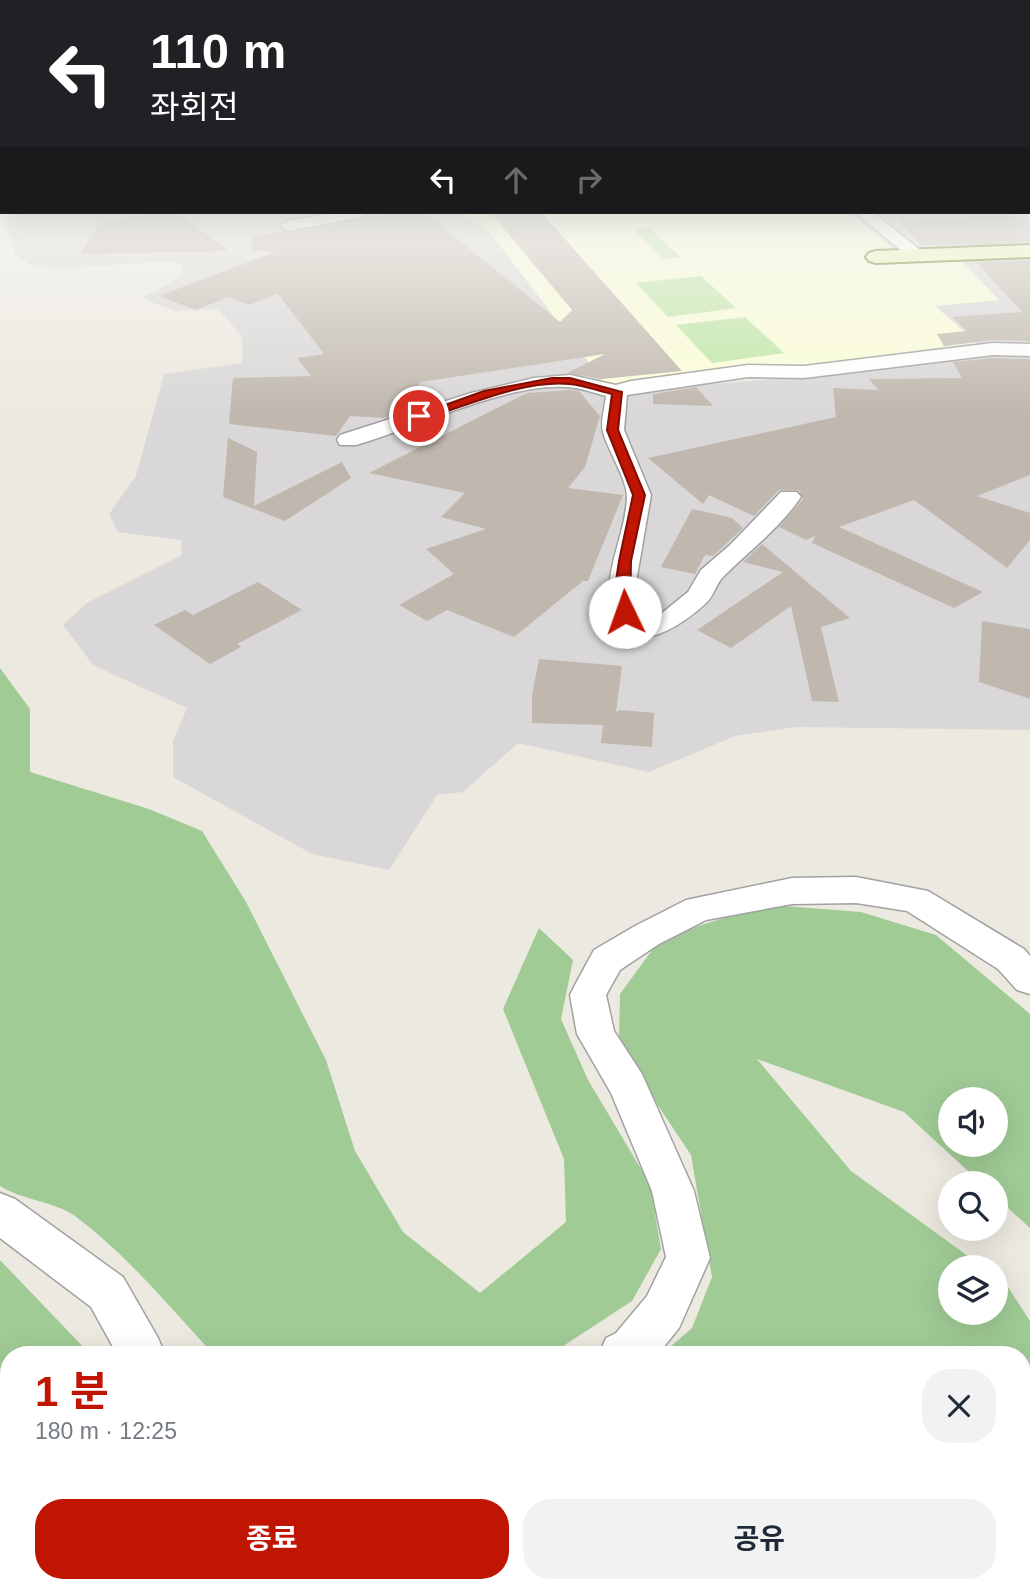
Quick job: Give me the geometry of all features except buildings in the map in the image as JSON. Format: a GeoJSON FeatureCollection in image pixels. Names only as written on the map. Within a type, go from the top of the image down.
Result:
{"type":"FeatureCollection","features":[{"type":"Feature","properties":{"kind":"street"},"geometry":{"type":"LineString","coordinates":[[348,440],[376,433],[488,393],[530,385],[570,381],[617,392],[631,387],[748,371],[804,372],[993,349],[1030,350]]}},
{"type":"Feature","properties":{"kind":"street"},"geometry":{"type":"LineString","coordinates":[[617,392],[613,430],[639,495],[622,588],[625,612],[631,624],[637,628],[652,629],[671,619],[699,596],[709,575],[738,550],[789,497]]}},
{"type":"Feature","properties":{"kind":"street"},"geometry":{"type":"LineString","coordinates":[[635,1346],[663,1312],[688,1258],[673,1191],[628,1086],[596,1034],[588,995],[607,960],[698,909],[792,891],[856,890],[916,900],[1011,960],[1030,980]]}},
{"type":"Feature","properties":{"kind":"street"},"geometry":{"type":"LineString","coordinates":[[0,1213],[107,1292],[137,1346]]}},
{"type":"Feature","properties":{"kind":"shaded area"},"geometry":{"type":"Polygon","coordinates":[[[32,265],[108,265],[69,268],[32,265]]]}},
{"type":"Feature","properties":{"kind":"shaded area"},"geometry":{"type":"Polygon","coordinates":[[[515,265],[606,385],[639,390],[833,374],[980,357],[976,342],[935,306],[998,300],[966,265],[1030,265],[1030,730],[796,727],[735,736],[649,772],[518,743],[463,792],[437,795],[389,870],[312,854],[173,777],[173,741],[187,708],[93,665],[63,625],[87,603],[182,555],[181,540],[118,532],[109,514],[136,476],[164,374],[243,363],[242,336],[218,309],[175,311],[142,298],[181,277],[183,266],[515,265]]]}},
{"type":"Feature","properties":{"kind":"shaded area"},"geometry":{"type":"Polygon","coordinates":[[[515,265],[966,265],[999,300],[935,306],[976,342],[799,367],[769,364],[606,385],[515,265]]]}},
{"type":"Feature","properties":{"kind":"green space"},"geometry":{"type":"Polygon","coordinates":[[[701,276],[736,308],[668,317],[636,283],[701,276]]]}},
{"type":"Feature","properties":{"kind":"green space"},"geometry":{"type":"Polygon","coordinates":[[[745,317],[784,353],[712,363],[676,325],[745,317]]]}},
{"type":"Feature","properties":{"kind":"green space"},"geometry":{"type":"Polygon","coordinates":[[[0,668],[30,709],[30,772],[149,809],[202,831],[246,902],[326,1060],[355,1151],[403,1232],[480,1293],[566,1222],[564,1159],[503,1009],[539,928],[573,960],[561,1019],[588,1080],[650,1184],[661,1249],[632,1301],[563,1346],[206,1346],[130,1264],[75,1216],[0,1186],[0,668]]]}},
{"type":"Feature","properties":{"kind":"green space"},"geometry":{"type":"Polygon","coordinates":[[[785,906],[861,912],[936,935],[1030,1014],[1030,1228],[1008,1208],[1008,1171],[968,1171],[953,1157],[1008,1157],[1008,1087],[938,1087],[938,1143],[904,1112],[757,1059],[851,1171],[938,1234],[938,1241],[947,1241],[966,1255],[938,1255],[938,1325],[1008,1325],[1008,1287],[1030,1321],[1030,1346],[671,1346],[692,1328],[712,1277],[691,1155],[649,1092],[619,1038],[620,994],[661,938],[733,915],[785,906]]]}},
{"type":"Feature","properties":{"kind":"green space"},"geometry":{"type":"Polygon","coordinates":[[[0,1260],[82,1346],[0,1346],[0,1260]]]}},
{"type":"Feature","properties":{"kind":"route"},"geometry":{"type":"LineString","coordinates":[[419,416],[488,393],[552,381],[570,381],[617,392],[613,430],[639,495],[625,561],[622,588],[625,612]]}}]}
